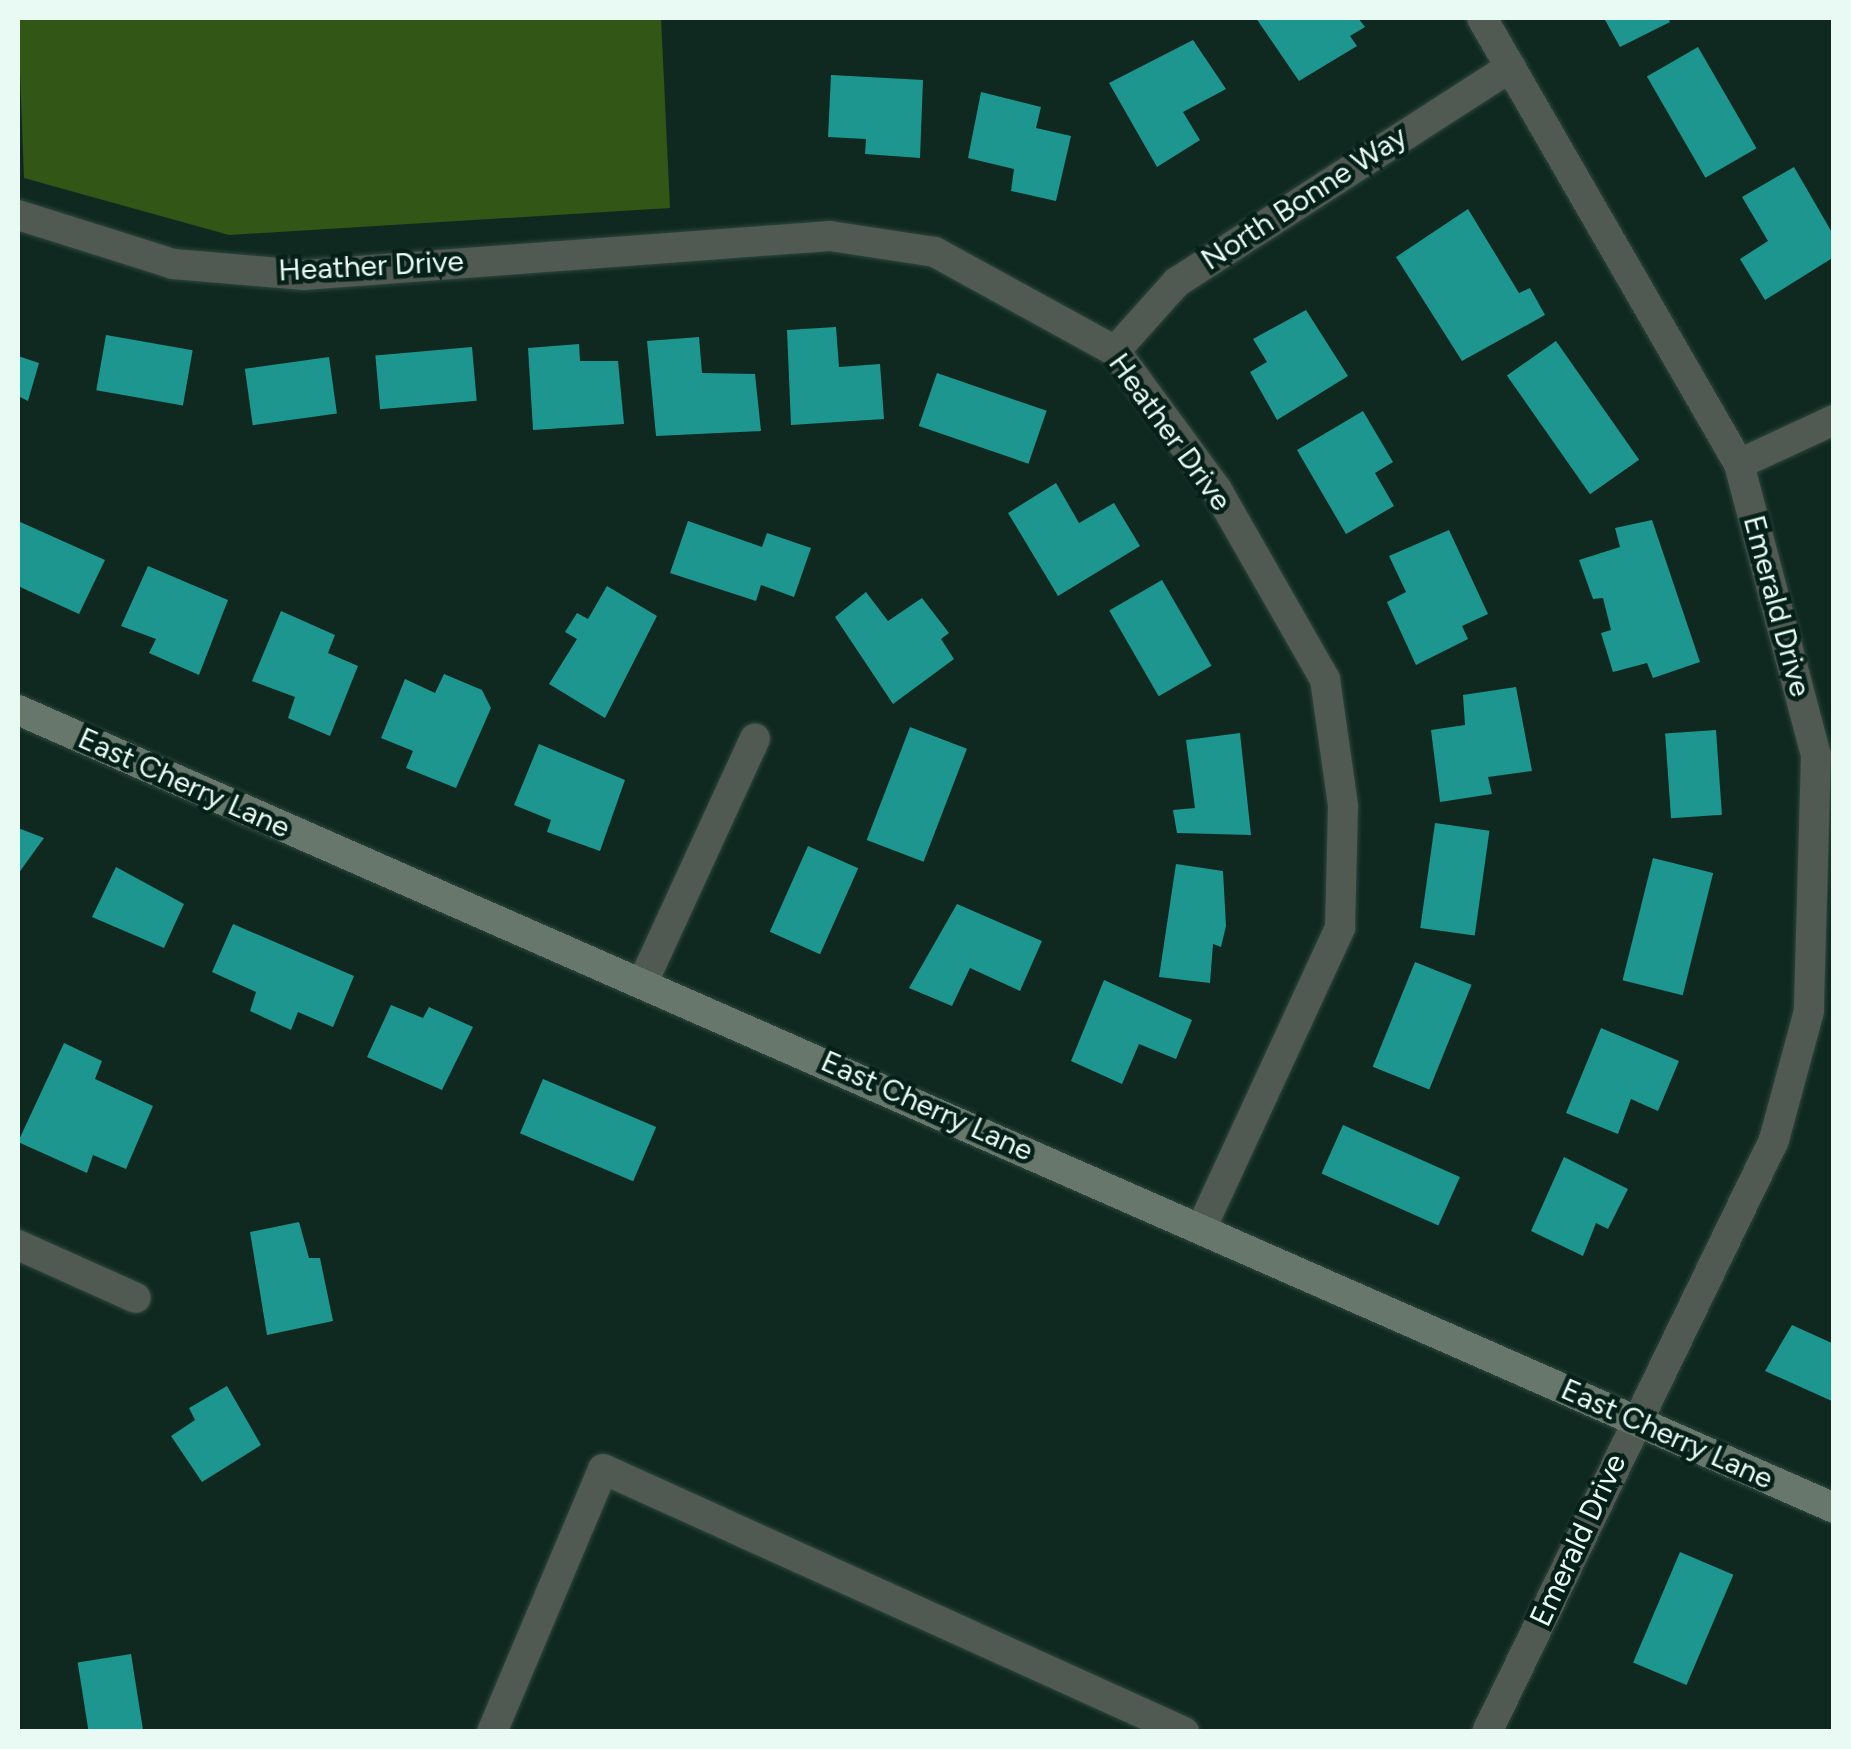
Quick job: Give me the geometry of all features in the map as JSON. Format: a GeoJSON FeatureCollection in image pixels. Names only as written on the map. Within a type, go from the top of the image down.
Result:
{"type":"FeatureCollection","features":[{"type":"Feature","properties":{"kind":"street","name":"Emerald Drive"},"geometry":{"type":"LineString","coordinates":[[1482,18],[1739,464],[1816,755],[1821,1012],[1774,1140],[1634,1419],[1487,1732]]}},
{"type":"Feature","properties":{"kind":"street","name":"North Bonne Way"},"geometry":{"type":"LineString","coordinates":[[1115,351],[1177,282],[1511,67]]}},
{"type":"Feature","properties":{"kind":"street","name":"Heather Drive"},"geometry":{"type":"LineString","coordinates":[[18,215],[173,264],[304,275],[830,236],[935,252],[1115,351],[1217,490],[1324,679],[1343,806],[1340,928],[1202,1227]]}},
{"type":"Feature","properties":{"kind":"street"},"geometry":{"type":"LineString","coordinates":[[1739,464],[1834,420]]}},
{"type":"Feature","properties":{"kind":"street","name":"East Cherry Lane"},"geometry":{"type":"LineString","coordinates":[[18,710],[1202,1227],[1834,1508]]}},
{"type":"Feature","properties":{"kind":"street"},"geometry":{"type":"LineString","coordinates":[[643,982],[754,739]]}},
{"type":"Feature","properties":{"kind":"street"},"geometry":{"type":"LineString","coordinates":[[18,1245],[136,1298]]}},
{"type":"Feature","properties":{"kind":"street"},"geometry":{"type":"LineString","coordinates":[[492,1732],[603,1469],[1184,1732]]}},
{"type":"Feature","properties":{"kind":"green space"},"geometry":{"type":"Polygon","coordinates":[[[18,18],[661,18],[670,208],[229,235],[24,178],[18,18]]]}},
{"type":"Feature","properties":{"kind":"building"},"geometry":{"type":"Polygon","coordinates":[[[1256,18],[1358,18],[1365,27],[1350,36],[1357,46],[1299,81],[1256,18]]]}},
{"type":"Feature","properties":{"kind":"building"},"geometry":{"type":"Polygon","coordinates":[[[1604,18],[1668,18],[1670,22],[1620,47],[1604,18]]]}},
{"type":"Feature","properties":{"kind":"building"},"geometry":{"type":"Polygon","coordinates":[[[1193,40],[1226,89],[1183,112],[1200,140],[1157,167],[1109,83],[1193,40]]]}},
{"type":"Feature","properties":{"kind":"building"},"geometry":{"type":"Polygon","coordinates":[[[1698,47],[1756,148],[1705,178],[1647,76],[1698,47]]]}},
{"type":"Feature","properties":{"kind":"building"},"geometry":{"type":"Polygon","coordinates":[[[831,75],[923,80],[920,158],[865,154],[866,139],[828,137],[831,75]]]}},
{"type":"Feature","properties":{"kind":"building"},"geometry":{"type":"Polygon","coordinates":[[[981,92],[1041,107],[1036,128],[1071,136],[1056,201],[1011,191],[1014,169],[968,158],[981,92]]]}},
{"type":"Feature","properties":{"kind":"building"},"geometry":{"type":"Polygon","coordinates":[[[1794,167],[1834,236],[1834,257],[1765,300],[1740,259],[1768,241],[1742,197],[1794,167]]]}},
{"type":"Feature","properties":{"kind":"building"},"geometry":{"type":"Polygon","coordinates":[[[1468,209],[1519,293],[1530,288],[1545,315],[1462,361],[1396,257],[1468,209]]]}},
{"type":"Feature","properties":{"kind":"building"},"geometry":{"type":"Polygon","coordinates":[[[1306,310],[1348,376],[1277,420],[1250,372],[1267,362],[1253,339],[1306,310]]]}},
{"type":"Feature","properties":{"kind":"building"},"geometry":{"type":"Polygon","coordinates":[[[836,327],[839,367],[880,364],[884,419],[791,425],[787,330],[836,327]]]}},
{"type":"Feature","properties":{"kind":"building"},"geometry":{"type":"Polygon","coordinates":[[[106,335],[193,350],[183,405],[96,390],[106,335]]]}},
{"type":"Feature","properties":{"kind":"building"},"geometry":{"type":"Polygon","coordinates":[[[699,337],[702,373],[755,374],[761,431],[656,436],[647,341],[699,337]]]}},
{"type":"Feature","properties":{"kind":"building"},"geometry":{"type":"Polygon","coordinates":[[[1556,341],[1639,460],[1590,494],[1507,375],[1556,341]]]}},
{"type":"Feature","properties":{"kind":"building"},"geometry":{"type":"Polygon","coordinates":[[[579,344],[580,361],[618,361],[624,424],[533,430],[528,348],[579,344]]]}},
{"type":"Feature","properties":{"kind":"building"},"geometry":{"type":"Polygon","coordinates":[[[472,347],[477,401],[380,409],[375,355],[472,347]]]}},
{"type":"Feature","properties":{"kind":"building"},"geometry":{"type":"Polygon","coordinates":[[[18,356],[39,363],[28,401],[18,396],[18,356]]]}},
{"type":"Feature","properties":{"kind":"building"},"geometry":{"type":"Polygon","coordinates":[[[329,357],[337,413],[253,425],[245,369],[329,357]]]}},
{"type":"Feature","properties":{"kind":"building"},"geometry":{"type":"Polygon","coordinates":[[[937,373],[1047,411],[1028,464],[919,426],[937,373]]]}},
{"type":"Feature","properties":{"kind":"building"},"geometry":{"type":"Polygon","coordinates":[[[1363,411],[1393,462],[1375,473],[1394,506],[1346,534],[1297,450],[1363,411]]]}},
{"type":"Feature","properties":{"kind":"building"},"geometry":{"type":"Polygon","coordinates":[[[1056,483],[1079,523],[1114,503],[1140,546],[1058,596],[1008,513],[1056,483]]]}},
{"type":"Feature","properties":{"kind":"building"},"geometry":{"type":"Polygon","coordinates":[[[1652,520],[1700,662],[1653,678],[1647,663],[1613,672],[1601,633],[1611,630],[1603,598],[1593,599],[1579,560],[1620,547],[1615,528],[1652,520]]]}},
{"type":"Feature","properties":{"kind":"building"},"geometry":{"type":"Polygon","coordinates":[[[18,521],[105,560],[79,614],[18,586],[18,521]]]}},
{"type":"Feature","properties":{"kind":"building"},"geometry":{"type":"Polygon","coordinates":[[[688,521],[762,547],[767,533],[811,548],[794,597],[761,585],[756,601],[670,573],[688,521]]]}},
{"type":"Feature","properties":{"kind":"building"},"geometry":{"type":"Polygon","coordinates":[[[1449,530],[1488,614],[1462,626],[1468,639],[1416,665],[1387,602],[1406,592],[1389,556],[1449,530]]]}},
{"type":"Feature","properties":{"kind":"building"},"geometry":{"type":"Polygon","coordinates":[[[148,566],[228,600],[199,675],[149,653],[156,639],[121,626],[148,566]]]}},
{"type":"Feature","properties":{"kind":"building"},"geometry":{"type":"Polygon","coordinates":[[[1162,580],[1212,666],[1159,696],[1109,610],[1162,580]]]}},
{"type":"Feature","properties":{"kind":"building"},"geometry":{"type":"Polygon","coordinates":[[[607,586],[657,616],[605,718],[549,684],[577,639],[565,632],[577,613],[588,619],[607,586]]]}},
{"type":"Feature","properties":{"kind":"building"},"geometry":{"type":"Polygon","coordinates":[[[866,592],[888,621],[922,598],[949,633],[941,639],[954,659],[893,704],[835,617],[866,592]]]}},
{"type":"Feature","properties":{"kind":"building"},"geometry":{"type":"Polygon","coordinates":[[[281,611],[335,635],[328,653],[358,666],[330,736],[288,718],[295,697],[252,681],[281,611]]]}},
{"type":"Feature","properties":{"kind":"building"},"geometry":{"type":"Polygon","coordinates":[[[444,674],[482,690],[491,708],[456,788],[406,768],[413,751],[381,738],[405,679],[435,693],[444,674]]]}},
{"type":"Feature","properties":{"kind":"building"},"geometry":{"type":"Polygon","coordinates":[[[1516,687],[1532,771],[1488,777],[1492,794],[1440,802],[1431,730],[1465,725],[1463,695],[1516,687]]]}},
{"type":"Feature","properties":{"kind":"building"},"geometry":{"type":"Polygon","coordinates":[[[910,727],[967,749],[924,862],[867,840],[910,727]]]}},
{"type":"Feature","properties":{"kind":"building"},"geometry":{"type":"Polygon","coordinates":[[[1716,730],[1722,815],[1671,818],[1665,734],[1716,730]]]}},
{"type":"Feature","properties":{"kind":"building"},"geometry":{"type":"Polygon","coordinates":[[[1240,733],[1251,835],[1177,833],[1173,810],[1195,808],[1186,740],[1240,733]]]}},
{"type":"Feature","properties":{"kind":"building"},"geometry":{"type":"Polygon","coordinates":[[[539,744],[625,780],[600,851],[547,832],[551,820],[514,805],[539,744]]]}},
{"type":"Feature","properties":{"kind":"building"},"geometry":{"type":"Polygon","coordinates":[[[1435,823],[1489,831],[1475,936],[1420,928],[1435,823]]]}},
{"type":"Feature","properties":{"kind":"building"},"geometry":{"type":"Polygon","coordinates":[[[18,828],[44,838],[18,874],[18,828]]]}},
{"type":"Feature","properties":{"kind":"building"},"geometry":{"type":"Polygon","coordinates":[[[808,846],[858,868],[820,954],[770,932],[808,846]]]}},
{"type":"Feature","properties":{"kind":"building"},"geometry":{"type":"Polygon","coordinates":[[[1653,858],[1713,873],[1683,995],[1623,980],[1653,858]]]}},
{"type":"Feature","properties":{"kind":"building"},"geometry":{"type":"Polygon","coordinates":[[[1176,864],[1223,871],[1226,926],[1221,947],[1213,944],[1210,983],[1159,977],[1176,864]]]}},
{"type":"Feature","properties":{"kind":"building"},"geometry":{"type":"Polygon","coordinates":[[[116,867],[184,904],[164,948],[92,917],[116,867]]]}},
{"type":"Feature","properties":{"kind":"building"},"geometry":{"type":"Polygon","coordinates":[[[957,904],[1042,941],[1020,991],[970,968],[952,1006],[909,988],[957,904]]]}},
{"type":"Feature","properties":{"kind":"building"},"geometry":{"type":"Polygon","coordinates":[[[233,924],[354,976],[333,1027],[298,1012],[291,1030],[250,1011],[256,992],[212,972],[233,924]]]}},
{"type":"Feature","properties":{"kind":"building"},"geometry":{"type":"Polygon","coordinates":[[[1415,962],[1472,985],[1429,1090],[1373,1067],[1415,962]]]}},
{"type":"Feature","properties":{"kind":"building"},"geometry":{"type":"Polygon","coordinates":[[[1104,980],[1192,1020],[1176,1059],[1139,1044],[1122,1084],[1071,1061],[1104,980]]]}},
{"type":"Feature","properties":{"kind":"building"},"geometry":{"type":"Polygon","coordinates":[[[391,1005],[423,1018],[429,1007],[473,1027],[442,1090],[367,1057],[391,1005]]]}},
{"type":"Feature","properties":{"kind":"building"},"geometry":{"type":"Polygon","coordinates":[[[1601,1028],[1679,1061],[1658,1111],[1631,1099],[1618,1134],[1566,1113],[1601,1028]]]}},
{"type":"Feature","properties":{"kind":"building"},"geometry":{"type":"Polygon","coordinates":[[[64,1043],[102,1061],[95,1079],[153,1106],[126,1169],[93,1155],[87,1173],[18,1142],[64,1043]]]}},
{"type":"Feature","properties":{"kind":"building"},"geometry":{"type":"Polygon","coordinates":[[[543,1079],[656,1127],[633,1181],[520,1133],[543,1079]]]}},
{"type":"Feature","properties":{"kind":"building"},"geometry":{"type":"Polygon","coordinates":[[[1343,1125],[1460,1177],[1438,1225],[1321,1173],[1343,1125]]]}},
{"type":"Feature","properties":{"kind":"building"},"geometry":{"type":"Polygon","coordinates":[[[1564,1157],[1628,1189],[1608,1229],[1596,1223],[1583,1256],[1531,1231],[1564,1157]]]}},
{"type":"Feature","properties":{"kind":"building"},"geometry":{"type":"Polygon","coordinates":[[[299,1222],[309,1258],[320,1258],[333,1321],[267,1335],[250,1232],[299,1222]]]}},
{"type":"Feature","properties":{"kind":"building"},"geometry":{"type":"Polygon","coordinates":[[[1792,1325],[1834,1344],[1834,1402],[1765,1371],[1792,1325]]]}},
{"type":"Feature","properties":{"kind":"building"},"geometry":{"type":"Polygon","coordinates":[[[227,1386],[261,1445],[202,1482],[171,1436],[195,1420],[189,1408],[227,1386]]]}},
{"type":"Feature","properties":{"kind":"building"},"geometry":{"type":"Polygon","coordinates":[[[1680,1552],[1733,1575],[1687,1685],[1633,1662],[1680,1552]]]}},
{"type":"Feature","properties":{"kind":"building"},"geometry":{"type":"Polygon","coordinates":[[[131,1654],[143,1732],[89,1732],[78,1662],[131,1654]]]}}]}
